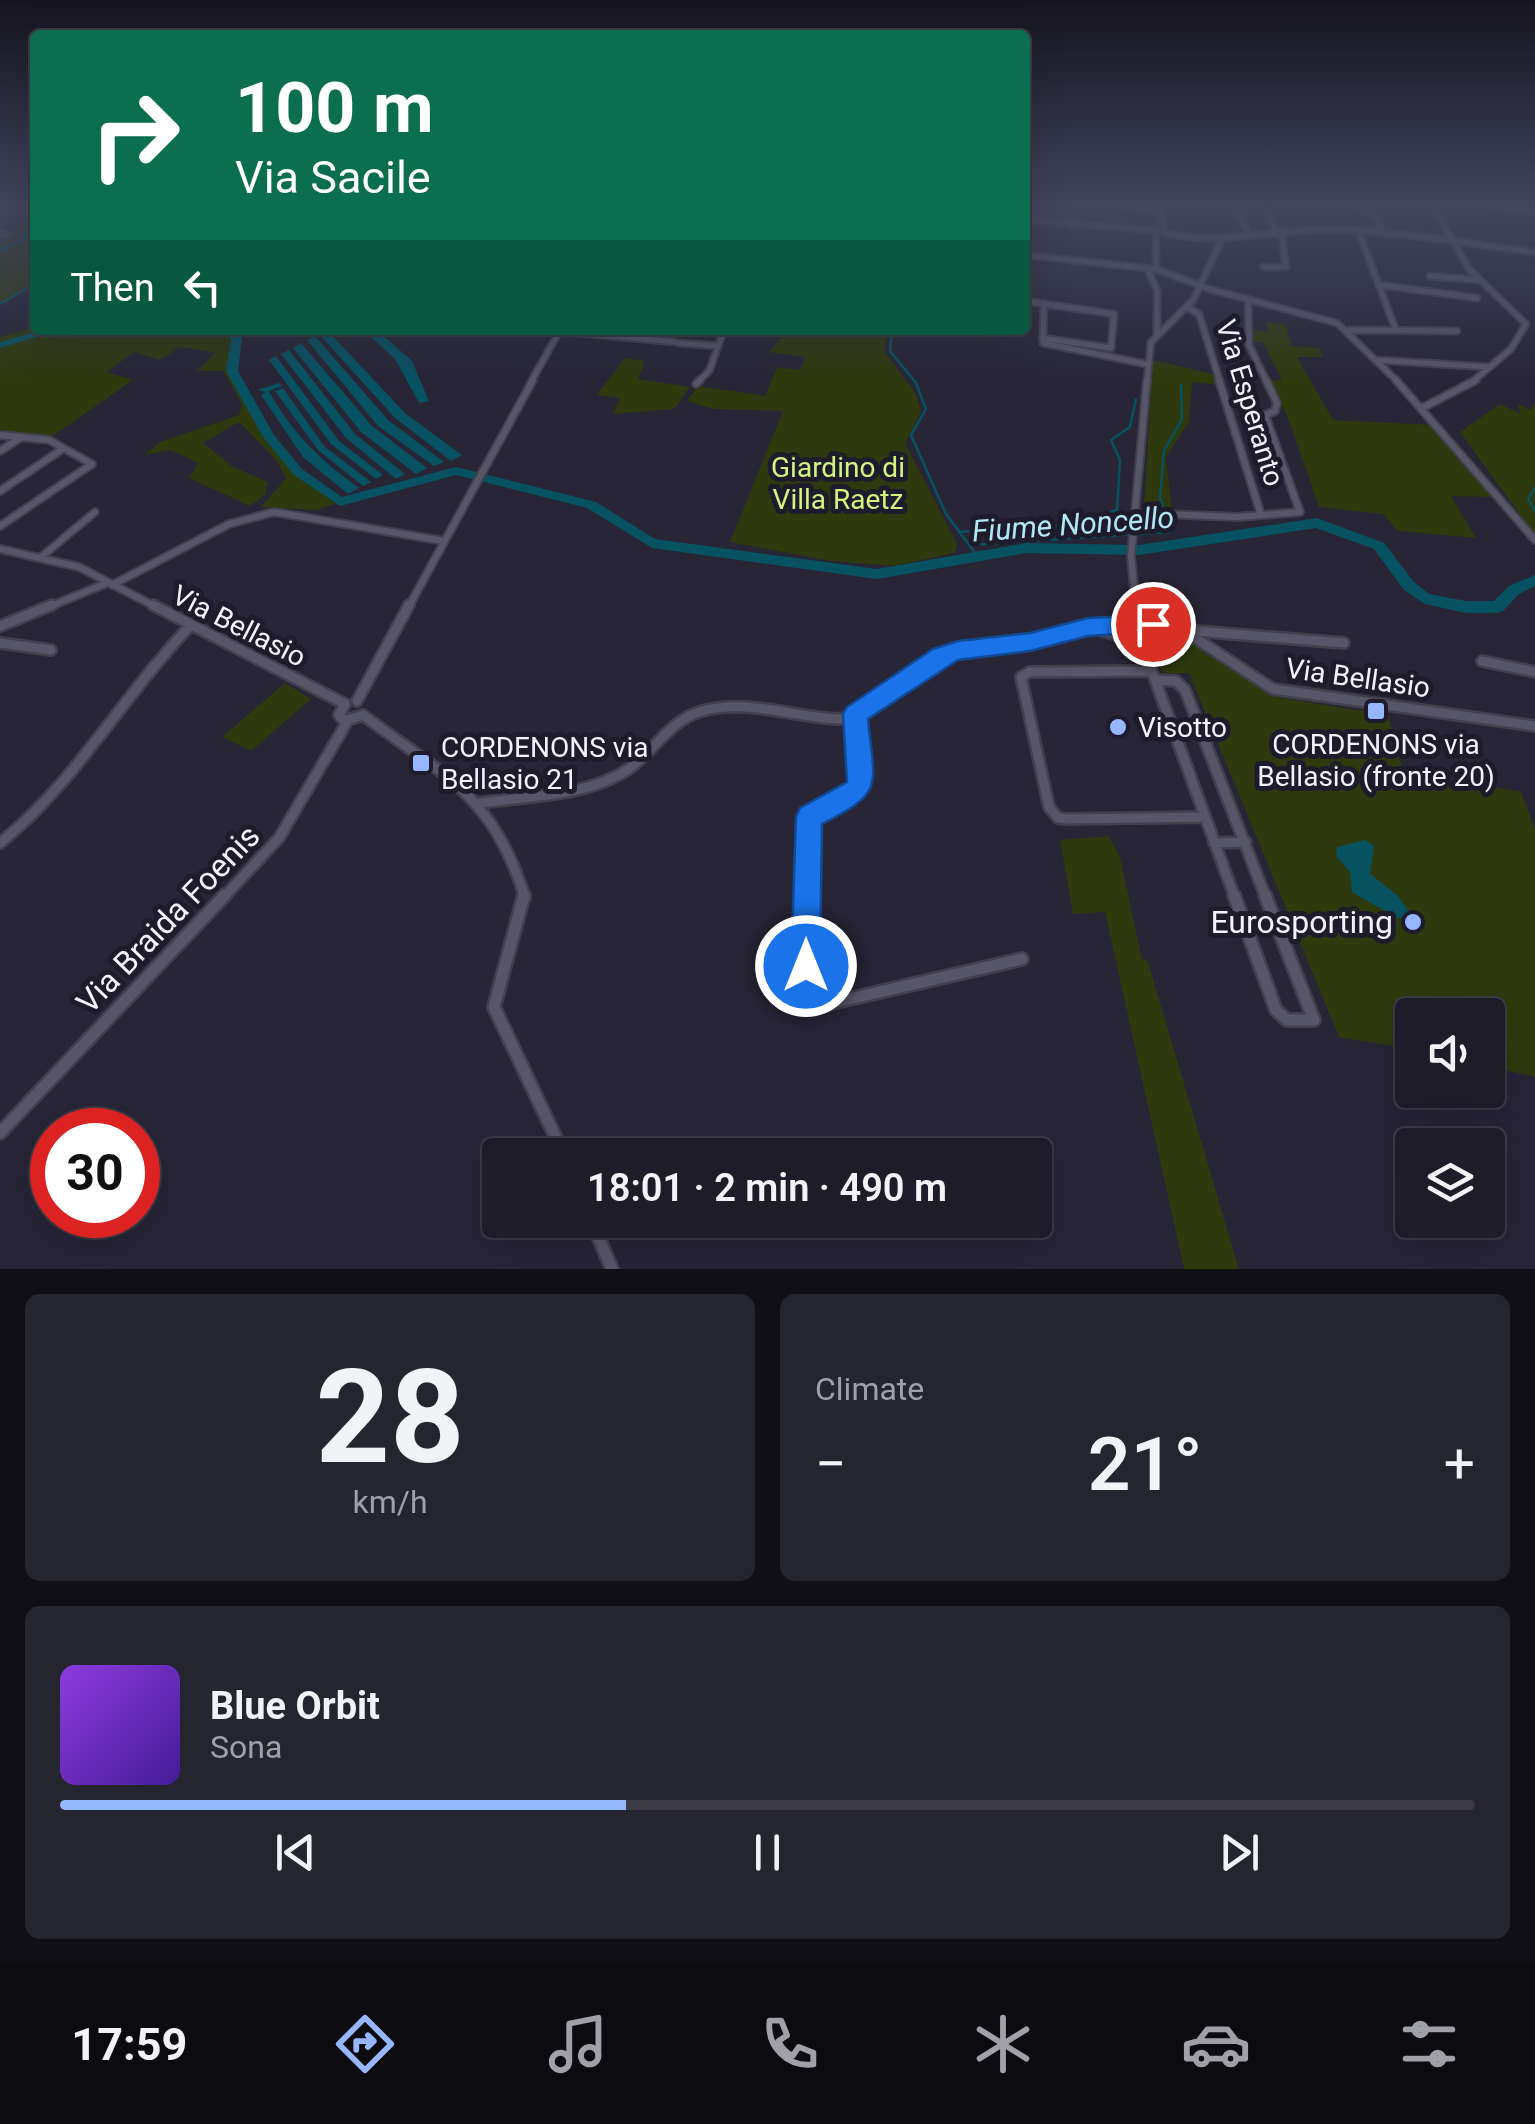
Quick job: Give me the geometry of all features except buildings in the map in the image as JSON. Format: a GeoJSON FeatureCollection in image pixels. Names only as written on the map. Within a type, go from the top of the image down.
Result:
{"type":"FeatureCollection","features":[{"type":"Feature","properties":{"kind":"street"},"geometry":{"type":"LineString","coordinates":[[1109,265],[1152,270],[1325,317],[1349,330],[1424,407],[1535,540]]}},
{"type":"Feature","properties":{"kind":"street"},"geometry":{"type":"LineString","coordinates":[[1152,265],[1158,335]]}},
{"type":"Feature","properties":{"kind":"street"},"geometry":{"type":"LineString","coordinates":[[1205,818],[1058,818],[1050,808],[1020,676],[1030,672],[1154,676],[1176,682],[1185,690],[1314,1020],[1288,1020],[1276,1010],[1154,676],[1148,645],[1137,622],[1132,545],[1146,364],[1151,342],[1184,310],[1209,265]]}},
{"type":"Feature","properties":{"kind":"street"},"geometry":{"type":"LineString","coordinates":[[1263,267],[1285,265]]}},
{"type":"Feature","properties":{"kind":"street"},"geometry":{"type":"LineString","coordinates":[[1372,265],[1394,328]]}},
{"type":"Feature","properties":{"kind":"street"},"geometry":{"type":"LineString","coordinates":[[1468,265],[1478,280],[1513,307],[1526,324]]}},
{"type":"Feature","properties":{"kind":"street"},"geometry":{"type":"LineString","coordinates":[[1430,276],[1478,280]]}},
{"type":"Feature","properties":{"kind":"street"},"geometry":{"type":"LineString","coordinates":[[1380,284],[1477,298]]}},
{"type":"Feature","properties":{"kind":"street"},"geometry":{"type":"LineString","coordinates":[[1248,299],[1249,344],[1276,403],[1274,411],[1266,416],[1300,512],[1260,515]]}},
{"type":"Feature","properties":{"kind":"street"},"geometry":{"type":"LineString","coordinates":[[1030,302],[1112,312],[1112,347],[1042,338]]}},
{"type":"Feature","properties":{"kind":"street"},"geometry":{"type":"LineString","coordinates":[[1042,338],[1044,303]]}},
{"type":"Feature","properties":{"kind":"street","name":"Via Esperanto"},"geometry":{"type":"LineString","coordinates":[[1137,513],[1260,515],[1199,314],[1184,310]]}},
{"type":"Feature","properties":{"kind":"street"},"geometry":{"type":"LineString","coordinates":[[1526,324],[1535,322]]}},
{"type":"Feature","properties":{"kind":"street"},"geometry":{"type":"LineString","coordinates":[[1424,407],[1461,390],[1523,336],[1526,324]]}},
{"type":"Feature","properties":{"kind":"street"},"geometry":{"type":"LineString","coordinates":[[1349,330],[1457,331]]}},
{"type":"Feature","properties":{"kind":"street"},"geometry":{"type":"LineString","coordinates":[[357,701],[557,335]]}},
{"type":"Feature","properties":{"kind":"street"},"geometry":{"type":"LineString","coordinates":[[609,335],[718,346]]}},
{"type":"Feature","properties":{"kind":"street"},"geometry":{"type":"LineString","coordinates":[[696,384],[709,370],[722,335]]}},
{"type":"Feature","properties":{"kind":"street"},"geometry":{"type":"LineString","coordinates":[[1042,338],[1052,346],[1146,364]]}},
{"type":"Feature","properties":{"kind":"street"},"geometry":{"type":"LineString","coordinates":[[1377,360],[1489,367]]}},
{"type":"Feature","properties":{"kind":"street"},"geometry":{"type":"LineString","coordinates":[[0,436],[48,440],[92,464],[0,526]]}},
{"type":"Feature","properties":{"kind":"street"},"geometry":{"type":"LineString","coordinates":[[0,451],[20,438]]}},
{"type":"Feature","properties":{"kind":"street"},"geometry":{"type":"LineString","coordinates":[[0,491],[61,450]]}},
{"type":"Feature","properties":{"kind":"street"},"geometry":{"type":"LineString","coordinates":[[40,558],[94,512]]}},
{"type":"Feature","properties":{"kind":"street","name":"Via Bellasio"},"geometry":{"type":"LineString","coordinates":[[110,584],[229,524],[261,514],[289,512],[444,541]]}},
{"type":"Feature","properties":{"kind":"street","name":"Via Bellasio"},"geometry":{"type":"LineString","coordinates":[[0,549],[79,567],[189,627],[346,704]]}},
{"type":"Feature","properties":{"kind":"street"},"geometry":{"type":"LineString","coordinates":[[0,626],[110,584]]}},
{"type":"Feature","properties":{"kind":"street"},"geometry":{"type":"LineString","coordinates":[[0,634],[13,621]]}},
{"type":"Feature","properties":{"kind":"street"},"geometry":{"type":"LineString","coordinates":[[1129,640],[1137,622]]}},
{"type":"Feature","properties":{"kind":"street","name":"Via Bellasio"},"geometry":{"type":"LineString","coordinates":[[480,803],[572,789],[621,773],[664,732],[702,710],[726,708],[818,720],[856,714],[942,656],[1030,642],[1088,627],[1137,622],[1179,630],[1344,643]]}},
{"type":"Feature","properties":{"kind":"street"},"geometry":{"type":"LineString","coordinates":[[0,843],[26,826],[66,785],[143,676],[189,627]]}},
{"type":"Feature","properties":{"kind":"street"},"geometry":{"type":"LineString","coordinates":[[1088,627],[1148,645]]}},
{"type":"Feature","properties":{"kind":"street","name":"Via Bellasio"},"geometry":{"type":"LineString","coordinates":[[1179,630],[1274,689],[1535,726]]}},
{"type":"Feature","properties":{"kind":"street"},"geometry":{"type":"LineString","coordinates":[[1148,645],[1160,636],[1189,634]]}},
{"type":"Feature","properties":{"kind":"street"},"geometry":{"type":"LineString","coordinates":[[0,642],[50,650]]}},
{"type":"Feature","properties":{"kind":"street"},"geometry":{"type":"LineString","coordinates":[[1482,661],[1535,672]]}},
{"type":"Feature","properties":{"kind":"street"},"geometry":{"type":"LineString","coordinates":[[357,701],[364,704],[362,714],[347,722],[339,715],[346,704],[357,701]]}},
{"type":"Feature","properties":{"kind":"street"},"geometry":{"type":"LineString","coordinates":[[362,714],[480,803],[512,852],[526,901],[494,1007],[556,1138]]}},
{"type":"Feature","properties":{"kind":"street"},"geometry":{"type":"LineString","coordinates":[[856,714],[860,785],[854,794],[815,812],[807,826],[805,951],[810,1008],[1022,959]]}},
{"type":"Feature","properties":{"kind":"street","name":"Via Braida Foenis"},"geometry":{"type":"LineString","coordinates":[[0,1132],[280,838],[347,722]]}},
{"type":"Feature","properties":{"kind":"street"},"geometry":{"type":"LineString","coordinates":[[1214,842],[1246,842]]}},
{"type":"Feature","properties":{"kind":"street"},"geometry":{"type":"LineString","coordinates":[[599,1238],[612,1269]]}},
{"type":"Feature","properties":{"kind":"green space"},"geometry":{"type":"Polygon","coordinates":[[[0,265],[30,265],[30,285],[0,303],[0,265]]]}},
{"type":"Feature","properties":{"kind":"green space"},"geometry":{"type":"Polygon","coordinates":[[[1267,322],[1286,325],[1291,346],[1319,348],[1323,357],[1297,357],[1333,420],[1434,425],[1493,497],[1451,496],[1476,538],[1398,531],[1383,514],[1319,507],[1287,415],[1267,381],[1282,380],[1263,343],[1251,342],[1251,329],[1268,332],[1267,322]]]}},
{"type":"Feature","properties":{"kind":"green space"},"geometry":{"type":"Polygon","coordinates":[[[30,328],[30,335],[235,335],[232,371],[269,437],[293,467],[335,504],[315,510],[261,507],[286,478],[277,461],[239,422],[203,443],[233,467],[268,482],[265,495],[250,506],[189,478],[198,463],[170,450],[144,455],[160,442],[239,415],[242,404],[223,371],[197,371],[215,353],[180,347],[160,360],[134,352],[107,372],[133,380],[50,438],[0,430],[0,337],[30,328]]]}},
{"type":"Feature","properties":{"kind":"green space","name":"Giardino di Villa Raetz"},"geometry":{"type":"Polygon","coordinates":[[[784,335],[887,337],[884,351],[916,394],[921,412],[905,443],[957,544],[955,553],[894,566],[831,561],[730,542],[783,411],[714,409],[687,401],[698,386],[765,396],[777,367],[800,370],[805,357],[769,352],[784,335]]]}},
{"type":"Feature","properties":{"kind":"green space"},"geometry":{"type":"Polygon","coordinates":[[[625,358],[645,361],[638,379],[690,387],[674,409],[613,414],[620,398],[597,395],[625,358]]]}},
{"type":"Feature","properties":{"kind":"green space"},"geometry":{"type":"Polygon","coordinates":[[[1153,360],[1217,375],[1221,385],[1192,382],[1189,422],[1166,457],[1172,510],[1144,508],[1153,360]]]}},
{"type":"Feature","properties":{"kind":"green space"},"geometry":{"type":"Polygon","coordinates":[[[1535,403],[1535,535],[1460,432],[1500,404],[1521,414],[1517,404],[1531,410],[1535,403]]]}},
{"type":"Feature","properties":{"kind":"green space","name":"Eurosporting"},"geometry":{"type":"Polygon","coordinates":[[[1187,639],[1276,697],[1388,715],[1403,771],[1521,792],[1535,829],[1535,1077],[1505,1070],[1505,998],[1395,998],[1395,1046],[1339,1037],[1189,673],[1163,673],[1151,650],[1166,640],[1187,639]]]}},
{"type":"Feature","properties":{"kind":"green space"},"geometry":{"type":"Polygon","coordinates":[[[285,683],[311,699],[251,751],[222,737],[285,683]]]}},
{"type":"Feature","properties":{"kind":"green space"},"geometry":{"type":"Polygon","coordinates":[[[1109,836],[1120,857],[1142,959],[1148,962],[1239,1269],[1184,1269],[1105,912],[1073,914],[1060,840],[1109,836]]]}},
{"type":"Feature","properties":{"kind":"water"},"geometry":{"type":"Polygon","coordinates":[[[320,335],[332,335],[406,414],[462,455],[451,461],[395,418],[320,335]]]}},
{"type":"Feature","properties":{"kind":"water"},"geometry":{"type":"Polygon","coordinates":[[[369,335],[383,335],[412,361],[429,401],[419,403],[395,359],[369,335]]]}},
{"type":"Feature","properties":{"kind":"water"},"geometry":{"type":"Polygon","coordinates":[[[315,336],[388,420],[444,462],[434,466],[378,426],[307,340],[315,336]]]}},
{"type":"Feature","properties":{"kind":"water"},"geometry":{"type":"Polygon","coordinates":[[[301,343],[372,426],[427,468],[416,474],[361,432],[293,348],[301,343]]]}},
{"type":"Feature","properties":{"kind":"water"},"geometry":{"type":"Polygon","coordinates":[[[289,350],[355,434],[405,474],[396,479],[346,438],[281,354],[289,350]]]}},
{"type":"Feature","properties":{"kind":"water"},"geometry":{"type":"Polygon","coordinates":[[[276,356],[339,441],[383,475],[376,479],[331,444],[269,360],[276,356]]]}},
{"type":"Feature","properties":{"kind":"water"},"geometry":{"type":"Polygon","coordinates":[[[279,383],[282,386],[269,391],[287,420],[319,456],[359,488],[348,494],[303,457],[261,395],[266,392],[257,390],[279,383]]]}},
{"type":"Feature","properties":{"kind":"water"},"geometry":{"type":"Polygon","coordinates":[[[283,388],[325,447],[371,482],[363,486],[318,450],[275,391],[283,388]]]}},
{"type":"Feature","properties":{"kind":"water"},"geometry":{"type":"Polygon","coordinates":[[[1365,840],[1374,846],[1370,874],[1397,895],[1409,911],[1406,917],[1397,918],[1352,892],[1350,872],[1336,856],[1337,847],[1365,840]]]}},
{"type":"Feature","properties":{"kind":"waterway"},"geometry":{"type":"LineString","coordinates":[[0,304],[30,287]]}},
{"type":"Feature","properties":{"kind":"waterway","name":"Fiume Noncello"},"geometry":{"type":"LineString","coordinates":[[0,345],[36,335]]}},
{"type":"Feature","properties":{"kind":"waterway","name":"Fiume Noncello"},"geometry":{"type":"LineString","coordinates":[[232,335],[237,338],[232,371],[269,437],[298,472],[340,502],[456,471],[591,505],[652,543],[877,574],[1026,548],[1139,550],[1317,523],[1379,546],[1409,586],[1425,599],[1466,607],[1498,607],[1514,590],[1535,580]]}},
{"type":"Feature","properties":{"kind":"waterway"},"geometry":{"type":"LineString","coordinates":[[892,335],[890,351],[916,383],[926,409],[911,435],[946,514],[959,532]]}},
{"type":"Feature","properties":{"kind":"waterway"},"geometry":{"type":"LineString","coordinates":[[969,545],[1170,532],[1160,497],[1164,451],[1182,419],[1181,385]]}},
{"type":"Feature","properties":{"kind":"waterway"},"geometry":{"type":"LineString","coordinates":[[959,532],[1063,525],[1117,510],[1120,460],[1111,440],[1130,427],[1136,399]]}},
{"type":"Feature","properties":{"kind":"waterway"},"geometry":{"type":"LineString","coordinates":[[1535,488],[1528,499],[1535,511]]}},
{"type":"Feature","properties":{"kind":"waterway"},"geometry":{"type":"LineString","coordinates":[[959,532],[969,545]]}},
{"type":"Feature","properties":{"kind":"waterway"},"geometry":{"type":"LineString","coordinates":[[969,545],[979,558]]}},
{"type":"Feature","properties":{"kind":"place","name":"CORDENONS via Bellasio (fronte 20)"},"geometry":{"type":"Point","coordinates":[1376,711]}},
{"type":"Feature","properties":{"kind":"place","name":"Visotto"},"geometry":{"type":"Point","coordinates":[1118,727]}},
{"type":"Feature","properties":{"kind":"place","name":"CORDENONS via Bellasio 21"},"geometry":{"type":"Point","coordinates":[421,763]}},
{"type":"Feature","properties":{"kind":"place","name":"Eurosporting"},"geometry":{"type":"Point","coordinates":[1413,922]}},
{"type":"Feature","properties":{"kind":"route"},"geometry":{"type":"LineString","coordinates":[[806,966],[807,826],[815,812],[854,794],[860,785],[863,774],[856,714],[913,674],[958,650],[1010,646],[1088,627],[1153,624]]}}]}
